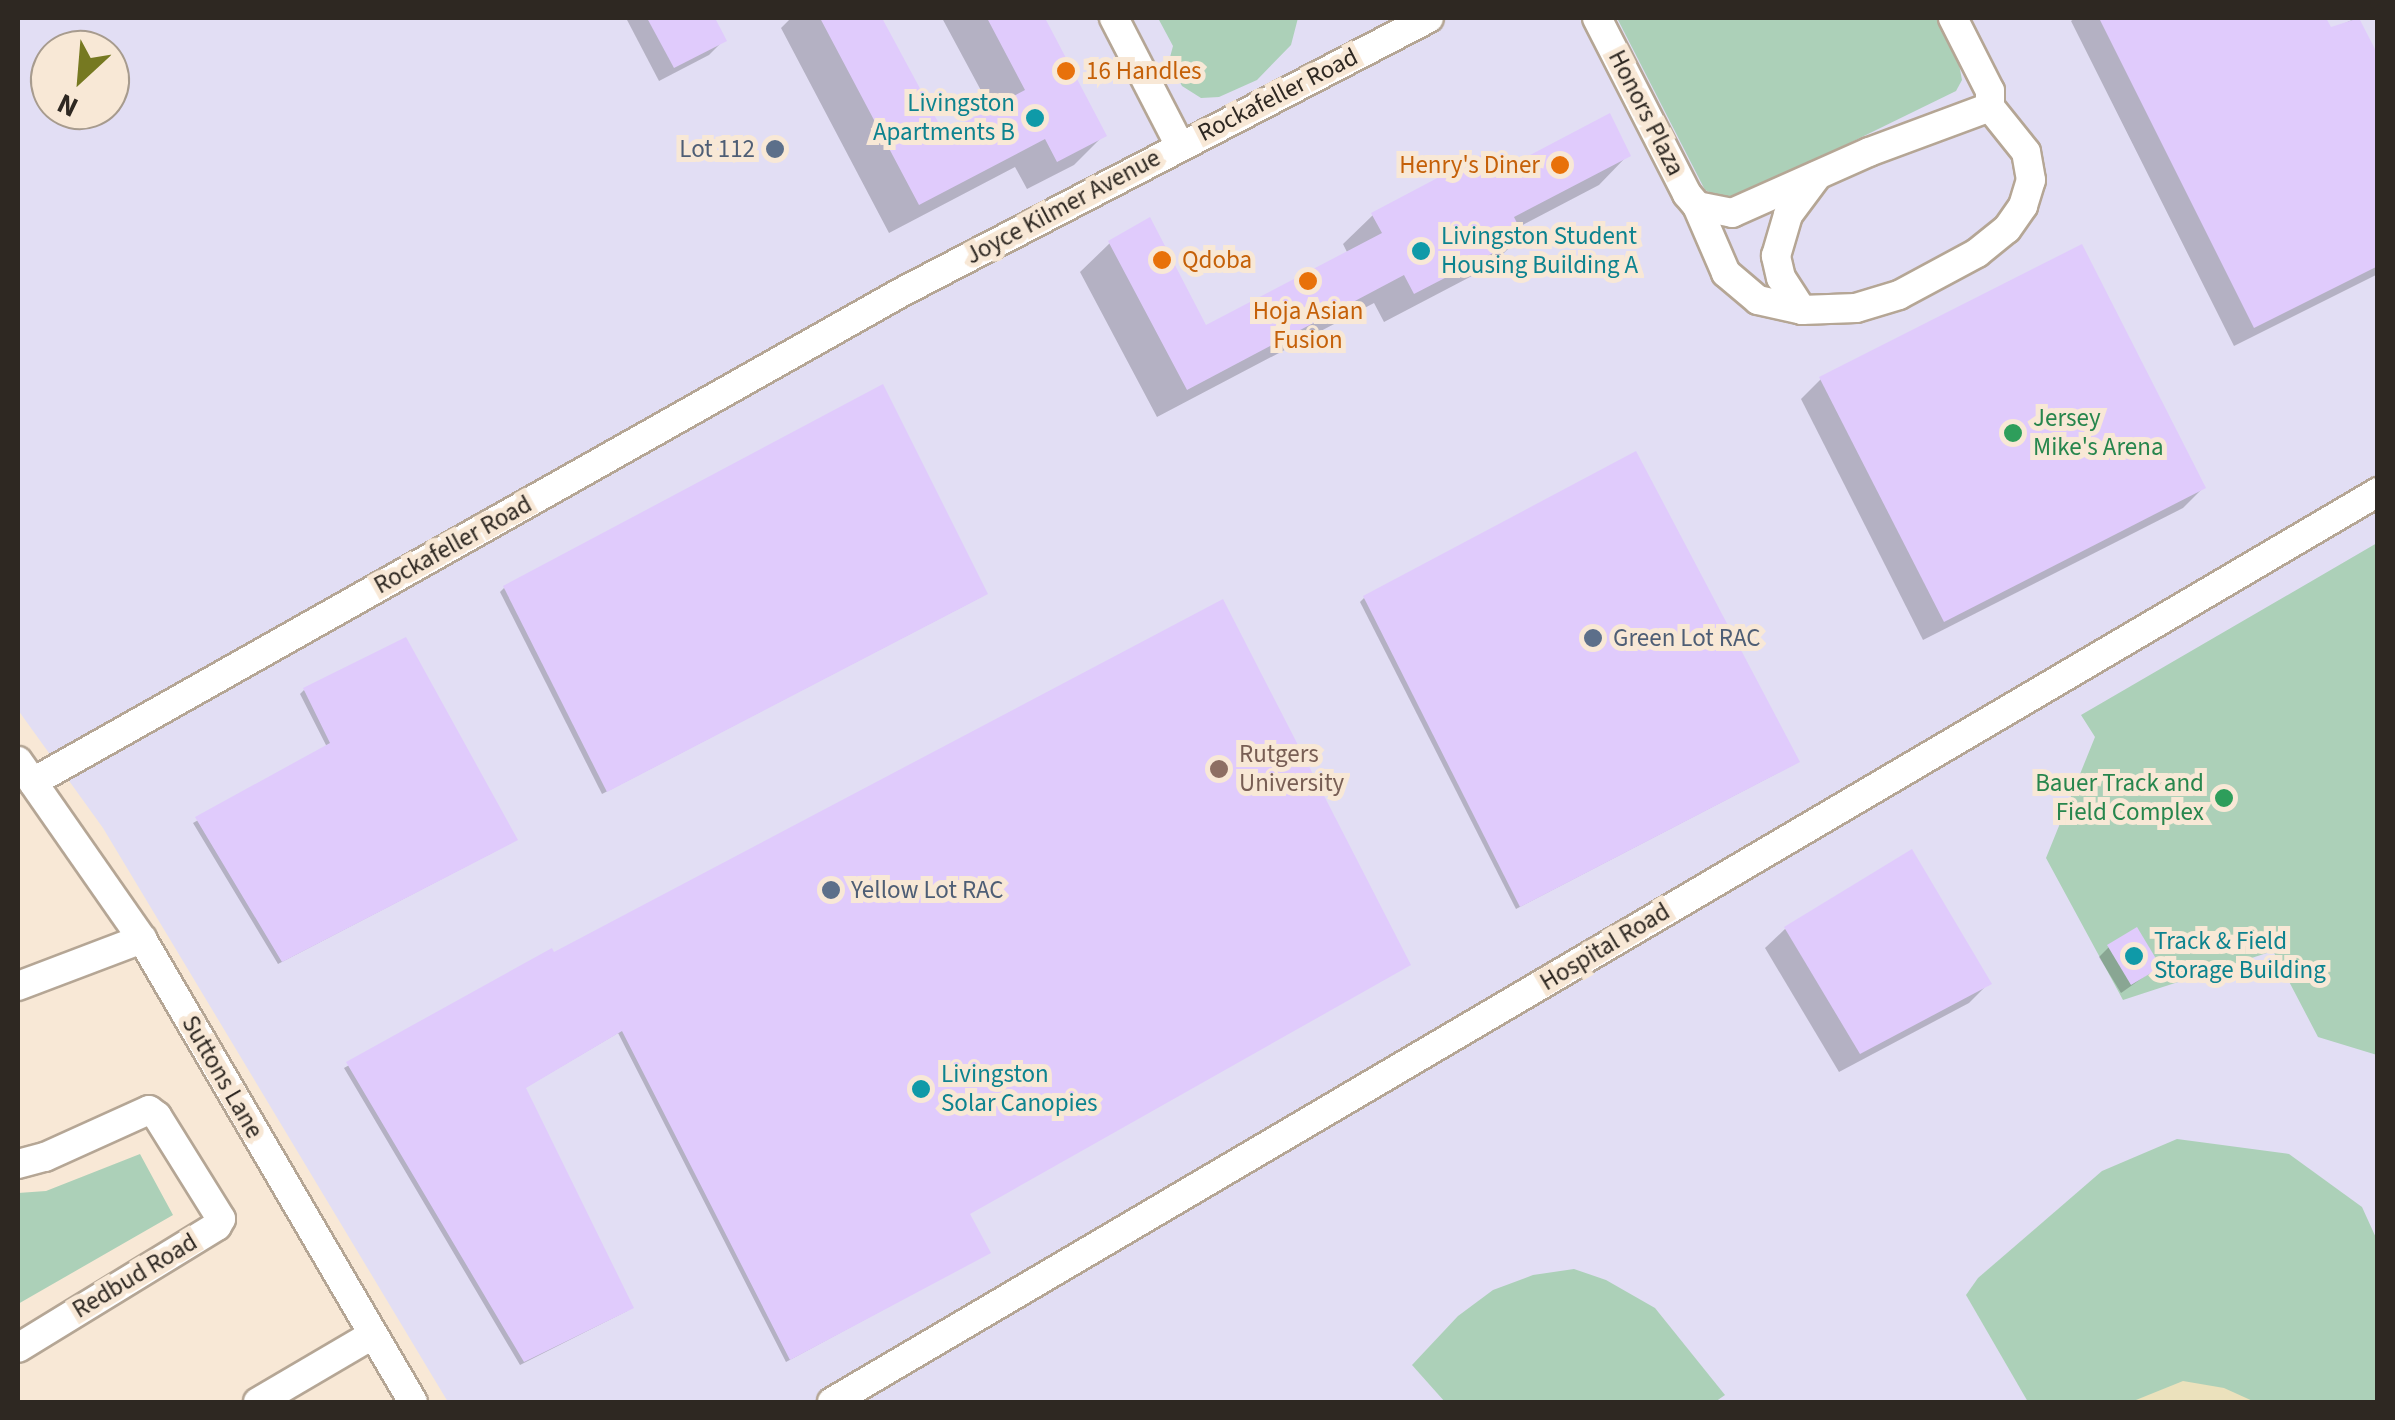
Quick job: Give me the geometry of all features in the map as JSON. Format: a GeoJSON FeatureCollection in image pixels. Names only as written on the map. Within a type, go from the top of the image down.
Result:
{"type":"FeatureCollection","features":[{"type":"Feature","properties":{"kind":"street","name":"Joyce Kilmer Avenue"},"geometry":{"type":"LineString","coordinates":[[873,308],[1180,146],[1114,18]]}},
{"type":"Feature","properties":{"kind":"street","name":"Rockafeller Road"},"geometry":{"type":"LineString","coordinates":[[1180,146],[1429,18]]}},
{"type":"Feature","properties":{"kind":"street","name":"Honors Plaza"},"geometry":{"type":"LineString","coordinates":[[1597,18],[1686,194],[1697,206],[1726,273],[1758,300],[1802,310],[1856,308],[1899,296],[1977,253],[2007,230],[2023,206],[2031,180],[2026,152],[1990,107],[1990,91],[1953,18]]}},
{"type":"Feature","properties":{"kind":"street"},"geometry":{"type":"LineString","coordinates":[[1697,206],[1732,213],[1819,174],[1990,107]]}},
{"type":"Feature","properties":{"kind":"street"},"geometry":{"type":"LineString","coordinates":[[1802,310],[1780,278],[1776,256],[1788,215],[1819,174]]}},
{"type":"Feature","properties":{"kind":"street","name":"Rockafeller Road"},"geometry":{"type":"LineString","coordinates":[[25,771],[873,308]]}},
{"type":"Feature","properties":{"kind":"street","name":"Hospital Road"},"geometry":{"type":"LineString","coordinates":[[832,1402],[2378,492]]}},
{"type":"Feature","properties":{"kind":"street","name":"Suttons Lane"},"geometry":{"type":"LineString","coordinates":[[25,771],[142,939],[413,1402]]}},
{"type":"Feature","properties":{"kind":"street"},"geometry":{"type":"LineString","coordinates":[[18,986],[142,939]]}},
{"type":"Feature","properties":{"kind":"street","name":"Redbud Road"},"geometry":{"type":"LineString","coordinates":[[18,1164],[45,1157],[149,1110],[221,1218],[217,1226],[18,1348]]}},
{"type":"Feature","properties":{"kind":"street"},"geometry":{"type":"LineString","coordinates":[[258,1402],[372,1335]]}},
{"type":"Feature","properties":{"kind":"shaded area","name":"Rutgers University"},"geometry":{"type":"Polygon","coordinates":[[[18,18],[2377,18],[2377,1402],[448,1402],[103,828],[18,710],[18,18]]]}},
{"type":"Feature","properties":{"kind":"green space"},"geometry":{"type":"Polygon","coordinates":[[[1158,18],[1298,18],[1291,45],[1257,80],[1219,97],[1201,98],[1182,86],[1169,61],[1173,46],[1158,18]]]}},
{"type":"Feature","properties":{"kind":"green space"},"geometry":{"type":"Polygon","coordinates":[[[1617,18],[1936,18],[1959,64],[1962,80],[1956,91],[1735,199],[1722,198],[1705,190],[1617,18]]]}},
{"type":"Feature","properties":{"kind":"green space","name":"Bauer Track and Field Complex"},"geometry":{"type":"Polygon","coordinates":[[[2377,543],[2377,1055],[2318,1037],[2273,951],[2123,1000],[2046,858],[2095,737],[2081,715],[2377,543]]]}},
{"type":"Feature","properties":{"kind":"green space"},"geometry":{"type":"Polygon","coordinates":[[[2177,1139],[2289,1154],[2362,1207],[2377,1240],[2377,1402],[2028,1402],[1966,1295],[1978,1278],[2102,1171],[2177,1139]]]}},
{"type":"Feature","properties":{"kind":"green space"},"geometry":{"type":"Polygon","coordinates":[[[140,1154],[173,1215],[18,1304],[18,1193],[46,1191],[140,1154]]]}},
{"type":"Feature","properties":{"kind":"green space"},"geometry":{"type":"Polygon","coordinates":[[[1574,1269],[1606,1280],[1655,1308],[1725,1395],[1715,1402],[1445,1402],[1412,1365],[1458,1316],[1493,1290],[1533,1275],[1574,1269]]]}},
{"type":"Feature","properties":{"kind":"sand"},"geometry":{"type":"Polygon","coordinates":[[[2183,1381],[2224,1388],[2255,1402],[2131,1402],[2183,1381]]]}},
{"type":"Feature","properties":{"kind":"building"},"geometry":{"type":"Polygon","coordinates":[[[647,18],[715,18],[727,41],[674,68],[647,18]]]}},
{"type":"Feature","properties":{"kind":"building","name":"Livingston Apartments B"},"geometry":{"type":"Polygon","coordinates":[[[820,18],[882,18],[944,133],[1025,90],[987,18],[1045,18],[1107,136],[1057,162],[1045,139],[919,205],[820,18]]]}},
{"type":"Feature","properties":{"kind":"building"},"geometry":{"type":"Polygon","coordinates":[[[2099,18],[2326,18],[2331,27],[2359,18],[2378,55],[2378,266],[2254,328],[2099,18]]]}},
{"type":"Feature","properties":{"kind":"building","name":"Livingston Student Housing Building A"},"geometry":{"type":"Polygon","coordinates":[[[1610,113],[1631,156],[1514,217],[1524,237],[1414,294],[1404,275],[1187,390],[1108,241],[1150,217],[1206,325],[1382,233],[1371,213],[1481,155],[1492,175],[1610,113]]]}},
{"type":"Feature","properties":{"kind":"building","name":"Jersey Mike's Arena"},"geometry":{"type":"Polygon","coordinates":[[[2082,244],[2206,488],[1944,622],[1819,377],[2082,244]]]}},
{"type":"Feature","properties":{"kind":"building"},"geometry":{"type":"Polygon","coordinates":[[[883,384],[988,594],[607,792],[503,586],[883,384]]]}},
{"type":"Feature","properties":{"kind":"building"},"geometry":{"type":"Polygon","coordinates":[[[1636,451],[1800,762],[1520,907],[1363,596],[1636,451]]]}},
{"type":"Feature","properties":{"kind":"building","name":"Livingston Solar Canopies"},"geometry":{"type":"Polygon","coordinates":[[[1223,599],[1411,965],[970,1214],[991,1253],[790,1360],[622,1031],[526,1088],[634,1308],[524,1362],[346,1062],[552,948],[554,952],[1223,599]]]}},
{"type":"Feature","properties":{"kind":"building"},"geometry":{"type":"Polygon","coordinates":[[[406,637],[518,840],[282,962],[195,817],[330,743],[303,688],[406,637]]]}},
{"type":"Feature","properties":{"kind":"building"},"geometry":{"type":"Polygon","coordinates":[[[1912,849],[1992,984],[1860,1054],[1784,927],[1912,849]]]}},
{"type":"Feature","properties":{"kind":"building","name":"Track & Field Storage Building"},"geometry":{"type":"Polygon","coordinates":[[[2137,927],[2161,967],[2131,985],[2107,945],[2137,927]]]}},
{"type":"Feature","properties":{"kind":"place","name":"16 Handles"},"geometry":{"type":"Point","coordinates":[1066,71]}},
{"type":"Feature","properties":{"kind":"place","name":"Livingston Apartments B"},"geometry":{"type":"Point","coordinates":[1035,118]}},
{"type":"Feature","properties":{"kind":"place","name":"Lot 112"},"geometry":{"type":"Point","coordinates":[775,149]}},
{"type":"Feature","properties":{"kind":"place","name":"Henry's Diner"},"geometry":{"type":"Point","coordinates":[1560,165]}},
{"type":"Feature","properties":{"kind":"place","name":"Livingston Student Housing Building A"},"geometry":{"type":"Point","coordinates":[1421,251]}},
{"type":"Feature","properties":{"kind":"place","name":"Qdoba"},"geometry":{"type":"Point","coordinates":[1162,260]}},
{"type":"Feature","properties":{"kind":"place","name":"Hoja Asian Fusion"},"geometry":{"type":"Point","coordinates":[1308,281]}},
{"type":"Feature","properties":{"kind":"place","name":"Jersey Mike's Arena"},"geometry":{"type":"Point","coordinates":[2013,433]}},
{"type":"Feature","properties":{"kind":"place","name":"Green Lot RAC"},"geometry":{"type":"Point","coordinates":[1593,638]}},
{"type":"Feature","properties":{"kind":"place","name":"Rutgers University"},"geometry":{"type":"Point","coordinates":[1219,769]}},
{"type":"Feature","properties":{"kind":"place","name":"Bauer Track and Field Complex"},"geometry":{"type":"Point","coordinates":[2224,798]}},
{"type":"Feature","properties":{"kind":"place","name":"Yellow Lot RAC"},"geometry":{"type":"Point","coordinates":[831,890]}},
{"type":"Feature","properties":{"kind":"place","name":"Track & Field Storage Building"},"geometry":{"type":"Point","coordinates":[2134,956]}},
{"type":"Feature","properties":{"kind":"place","name":"Livingston Solar Canopies"},"geometry":{"type":"Point","coordinates":[921,1089]}}]}
